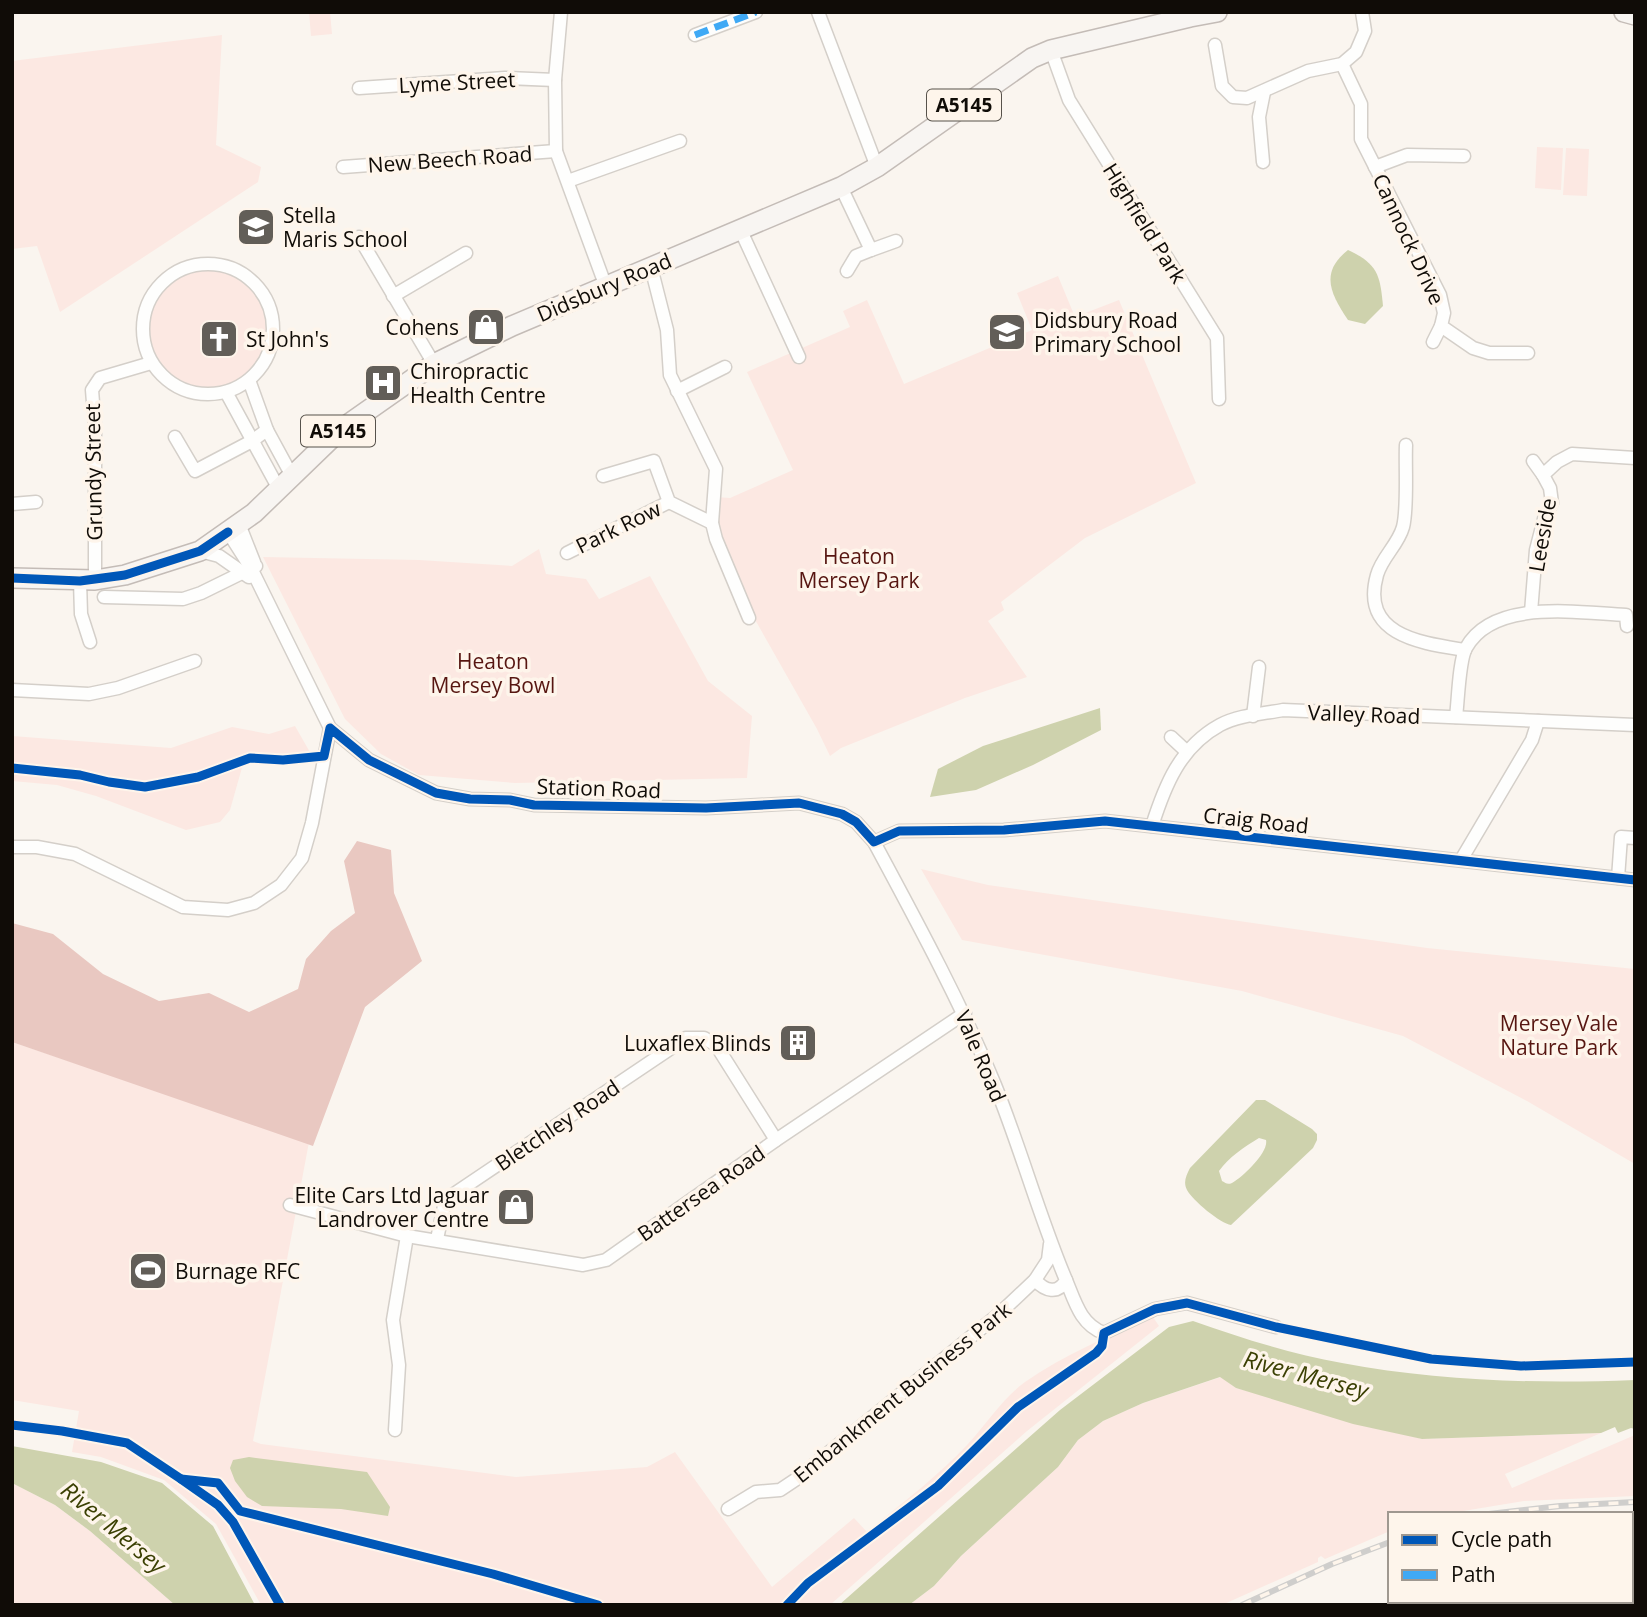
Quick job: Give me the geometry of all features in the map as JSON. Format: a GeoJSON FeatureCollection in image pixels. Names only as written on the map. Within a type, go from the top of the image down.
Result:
{"type":"FeatureCollection","features":[{"type":"Feature","properties":{"kind":"main road","name":"Didsbury Road"},"geometry":{"type":"LineString","coordinates":[[12,578],[93,586],[200,551],[234,528],[286,484],[340,430],[434,364],[512,326],[841,187],[877,167],[1022,65],[1051,50],[1190,14],[1217,12]]}},
{"type":"Feature","properties":{"kind":"main road"},"geometry":{"type":"LineString","coordinates":[[1624,12],[1635,15]]}},
{"type":"Feature","properties":{"kind":"street"},"geometry":{"type":"LineString","coordinates":[[561,12],[555,80],[556,151],[606,287]]}},
{"type":"Feature","properties":{"kind":"street"},"geometry":{"type":"LineString","coordinates":[[695,35],[756,12]]}},
{"type":"Feature","properties":{"kind":"street"},"geometry":{"type":"LineString","coordinates":[[818,12],[877,167]]}},
{"type":"Feature","properties":{"kind":"street"},"geometry":{"type":"LineString","coordinates":[[1215,45],[1223,86],[1233,97],[1247,98],[1308,71],[1342,64],[1356,52],[1365,31],[1362,12]]}},
{"type":"Feature","properties":{"kind":"street","name":"Highfield Park"},"geometry":{"type":"LineString","coordinates":[[1051,50],[1069,100],[1217,338],[1219,399]]}},
{"type":"Feature","properties":{"kind":"street","name":"Cannock Drive"},"geometry":{"type":"LineString","coordinates":[[1342,64],[1361,104],[1361,139],[1440,295],[1444,313],[1441,326],[1473,348],[1489,353],[1528,353]]}},
{"type":"Feature","properties":{"kind":"street","name":"Lyme Street"},"geometry":{"type":"LineString","coordinates":[[359,88],[505,78],[555,80]]}},
{"type":"Feature","properties":{"kind":"street"},"geometry":{"type":"LineString","coordinates":[[1263,162],[1259,117],[1264,92]]}},
{"type":"Feature","properties":{"kind":"street"},"geometry":{"type":"LineString","coordinates":[[568,181],[680,141]]}},
{"type":"Feature","properties":{"kind":"street","name":"New Beech Road"},"geometry":{"type":"LineString","coordinates":[[343,167],[556,151]]}},
{"type":"Feature","properties":{"kind":"street"},"geometry":{"type":"LineString","coordinates":[[1376,167],[1407,155],[1464,156]]}},
{"type":"Feature","properties":{"kind":"street"},"geometry":{"type":"LineString","coordinates":[[841,187],[871,250]]}},
{"type":"Feature","properties":{"kind":"street"},"geometry":{"type":"LineString","coordinates":[[741,231],[799,357]]}},
{"type":"Feature","properties":{"kind":"street"},"geometry":{"type":"LineString","coordinates":[[359,237],[434,364]]}},
{"type":"Feature","properties":{"kind":"street"},"geometry":{"type":"LineString","coordinates":[[847,271],[856,256],[896,241]]}},
{"type":"Feature","properties":{"kind":"street"},"geometry":{"type":"LineString","coordinates":[[393,296],[466,253]]}},
{"type":"Feature","properties":{"kind":"street"},"geometry":{"type":"LineString","coordinates":[[199,264],[220,264],[240,272],[257,285],[268,303],[273,323],[272,344],[263,364],[249,380],[226,392],[204,394],[184,390],[165,379],[152,363],[144,342],[143,321],[149,300],[161,282],[179,270],[199,264]]}},
{"type":"Feature","properties":{"kind":"street"},"geometry":{"type":"LineString","coordinates":[[651,267],[667,330],[670,375],[716,469],[712,523],[749,618]]}},
{"type":"Feature","properties":{"kind":"street"},"geometry":{"type":"LineString","coordinates":[[1433,341],[1441,326]]}},
{"type":"Feature","properties":{"kind":"street","name":"Grundy Street"},"geometry":{"type":"LineString","coordinates":[[90,642],[81,614],[93,586],[92,390],[100,379],[152,363]]}},
{"type":"Feature","properties":{"kind":"street"},"geometry":{"type":"LineString","coordinates":[[677,391],[725,368]]}},
{"type":"Feature","properties":{"kind":"street"},"geometry":{"type":"LineString","coordinates":[[249,380],[286,484]]}},
{"type":"Feature","properties":{"kind":"street"},"geometry":{"type":"LineString","coordinates":[[226,392],[252,441],[286,484]]}},
{"type":"Feature","properties":{"kind":"street"},"geometry":{"type":"LineString","coordinates":[[175,437],[195,471],[252,441],[267,430]]}},
{"type":"Feature","properties":{"kind":"street"},"geometry":{"type":"LineString","coordinates":[[1406,445],[1403,526],[1376,576],[1375,601],[1382,620],[1399,634],[1414,641],[1465,650]]}},
{"type":"Feature","properties":{"kind":"street","name":"Leeside"},"geometry":{"type":"LineString","coordinates":[[1531,612],[1536,550],[1544,519],[1552,503],[1550,488],[1543,475],[1557,462],[1572,454],[1635,458]]}},
{"type":"Feature","properties":{"kind":"street"},"geometry":{"type":"LineString","coordinates":[[603,475],[654,461],[670,502],[712,523]]}},
{"type":"Feature","properties":{"kind":"street"},"geometry":{"type":"LineString","coordinates":[[1533,461],[1543,475]]}},
{"type":"Feature","properties":{"kind":"street"},"geometry":{"type":"LineString","coordinates":[[12,504],[36,502]]}},
{"type":"Feature","properties":{"kind":"street","name":"Park Row"},"geometry":{"type":"LineString","coordinates":[[567,552],[670,502]]}},
{"type":"Feature","properties":{"kind":"street","name":"Station Road"},"geometry":{"type":"LineString","coordinates":[[234,528],[250,569],[269,606]]}},
{"type":"Feature","properties":{"kind":"street"},"geometry":{"type":"LineString","coordinates":[[200,551],[250,569]]}},
{"type":"Feature","properties":{"kind":"street"},"geometry":{"type":"LineString","coordinates":[[93,586],[183,599],[250,569]]}},
{"type":"Feature","properties":{"kind":"street","name":"Station Road"},"geometry":{"type":"LineString","coordinates":[[250,569],[330,727],[369,760],[436,793],[534,805],[652,808],[800,803],[842,814],[865,830],[874,842]]}},
{"type":"Feature","properties":{"kind":"street"},"geometry":{"type":"LineString","coordinates":[[1456,717],[1465,650],[1477,633],[1504,617],[1531,612],[1626,620]]}},
{"type":"Feature","properties":{"kind":"street"},"geometry":{"type":"LineString","coordinates":[[12,690],[89,694],[118,688],[195,661]]}},
{"type":"Feature","properties":{"kind":"street"},"geometry":{"type":"LineString","coordinates":[[1252,716],[1259,667]]}},
{"type":"Feature","properties":{"kind":"street","name":"Valley Road"},"geometry":{"type":"LineString","coordinates":[[1152,826],[1172,771],[1186,751],[1220,725],[1252,716],[1283,710],[1635,725]]}},
{"type":"Feature","properties":{"kind":"street"},"geometry":{"type":"LineString","coordinates":[[1461,860],[1532,740],[1538,721]]}},
{"type":"Feature","properties":{"kind":"street"},"geometry":{"type":"LineString","coordinates":[[12,847],[37,847],[75,853],[183,907],[228,910],[254,903],[281,885],[302,858],[312,823],[330,727]]}},
{"type":"Feature","properties":{"kind":"street"},"geometry":{"type":"LineString","coordinates":[[1171,737],[1186,751]]}},
{"type":"Feature","properties":{"kind":"street"},"geometry":{"type":"LineString","coordinates":[[321,770],[330,755],[350,744]]}},
{"type":"Feature","properties":{"kind":"street","name":"Craig Road"},"geometry":{"type":"LineString","coordinates":[[874,842],[899,831],[1004,830],[1105,821],[1635,880]]}},
{"type":"Feature","properties":{"kind":"street"},"geometry":{"type":"LineString","coordinates":[[1618,878],[1621,837],[1635,838]]}},
{"type":"Feature","properties":{"kind":"street","name":"Vale Road"},"geometry":{"type":"LineString","coordinates":[[874,842],[965,1013],[996,1088],[1050,1244],[1091,1328],[1104,1334],[1155,1309],[1187,1303],[1276,1327]]}},
{"type":"Feature","properties":{"kind":"street","name":"Battersea Road"},"geometry":{"type":"LineString","coordinates":[[407,1236],[583,1265],[606,1260],[776,1140],[965,1013]]}},
{"type":"Feature","properties":{"kind":"street","name":"Bletchley Road"},"geometry":{"type":"LineString","coordinates":[[437,1239],[444,1206],[454,1194],[687,1038],[704,1038],[716,1045],[776,1140]]}},
{"type":"Feature","properties":{"kind":"street"},"geometry":{"type":"LineString","coordinates":[[290,1205],[407,1236],[393,1320],[399,1364],[395,1430]]}},
{"type":"Feature","properties":{"kind":"street","name":"Embankment Business Park"},"geometry":{"type":"LineString","coordinates":[[728,1509],[756,1492],[780,1490],[795,1480],[999,1314],[1035,1280],[1048,1260],[1050,1244]]}},
{"type":"Feature","properties":{"kind":"street"},"geometry":{"type":"LineString","coordinates":[[1035,1280],[1042,1288],[1055,1290],[1062,1287],[1066,1280]]}},
{"type":"Feature","properties":{"kind":"green space"},"geometry":{"type":"Polygon","coordinates":[[[309,12],[330,12],[332,34],[311,36],[309,12]]]}},
{"type":"Feature","properties":{"kind":"green space"},"geometry":{"type":"Polygon","coordinates":[[[222,35],[216,145],[261,167],[258,182],[60,312],[37,246],[12,249],[12,61],[222,35]]]}},
{"type":"Feature","properties":{"kind":"green space"},"geometry":{"type":"Polygon","coordinates":[[[1537,147],[1563,148],[1561,190],[1535,188],[1537,147]]]}},
{"type":"Feature","properties":{"kind":"green space"},"geometry":{"type":"Polygon","coordinates":[[[1566,148],[1589,149],[1587,196],[1563,195],[1566,148]]]}},
{"type":"Feature","properties":{"kind":"green space"},"geometry":{"type":"Polygon","coordinates":[[[208,270],[241,280],[257,296],[267,329],[257,362],[241,378],[208,388],[175,378],[159,362],[149,329],[159,296],[175,280],[208,270]]]}},
{"type":"Feature","properties":{"kind":"green space","name":"Heaton Mersey Park"},"geometry":{"type":"Polygon","coordinates":[[[1058,276],[1075,317],[1119,300],[1196,483],[1085,538],[1001,602],[1004,610],[988,621],[1027,677],[965,698],[841,748],[830,756],[753,616],[718,537],[716,497],[730,498],[793,470],[747,372],[850,327],[843,311],[867,300],[904,384],[1032,330],[1017,293],[1058,276]]]}},
{"type":"Feature","properties":{"kind":"green space","name":"Heaton Mersey Bowl"},"geometry":{"type":"Polygon","coordinates":[[[539,549],[546,574],[586,579],[599,599],[650,576],[708,681],[752,716],[747,778],[515,783],[419,775],[381,754],[345,719],[263,557],[419,560],[512,566],[539,549]]]}},
{"type":"Feature","properties":{"kind":"green space"},"geometry":{"type":"Polygon","coordinates":[[[295,726],[311,754],[298,756],[248,753],[191,775],[152,782],[100,777],[78,771],[12,762],[12,736],[171,748],[232,727],[269,734],[295,726]]]}},
{"type":"Feature","properties":{"kind":"green space"},"geometry":{"type":"Polygon","coordinates":[[[243,764],[230,810],[220,822],[186,830],[96,796],[57,785],[12,781],[12,773],[80,779],[107,786],[145,790],[197,783],[243,764]]]}},
{"type":"Feature","properties":{"kind":"green space","name":"Mersey Vale Nature Park"},"geometry":{"type":"Polygon","coordinates":[[[921,869],[988,885],[1427,948],[1635,969],[1635,1164],[1527,1101],[1403,1036],[1242,991],[962,940],[921,869]]]}},
{"type":"Feature","properties":{"kind":"green space"},"geometry":{"type":"Polygon","coordinates":[[[12,1042],[309,1142],[253,1441],[516,1477],[647,1467],[675,1452],[772,1587],[854,1518],[867,1532],[944,1468],[1025,1382],[1071,1354],[1153,1317],[1159,1326],[1027,1431],[830,1605],[261,1605],[216,1524],[164,1480],[101,1457],[72,1452],[79,1411],[12,1400],[12,1042]]]}},
{"type":"Feature","properties":{"kind":"green space"},"geometry":{"type":"Polygon","coordinates":[[[1221,1377],[1236,1388],[1422,1439],[1601,1433],[1505,1474],[1512,1488],[1635,1435],[1635,1496],[1524,1501],[1457,1512],[1388,1512],[1388,1532],[1325,1559],[1321,1556],[1318,1562],[1222,1605],[909,1605],[934,1586],[961,1556],[1058,1467],[1078,1440],[1103,1421],[1143,1403],[1221,1377]]]}},
{"type":"Feature","properties":{"kind":"green space"},"geometry":{"type":"Polygon","coordinates":[[[12,1483],[55,1505],[90,1531],[175,1605],[12,1605],[12,1483]]]}},
{"type":"Feature","properties":{"kind":"shaded area"},"geometry":{"type":"Polygon","coordinates":[[[357,841],[391,850],[394,893],[422,961],[365,1007],[313,1146],[12,1042],[12,923],[53,934],[103,974],[159,1001],[209,993],[249,1012],[298,989],[306,959],[331,931],[355,913],[344,861],[357,841]]]}},
{"type":"Feature","properties":{"kind":"water"},"geometry":{"type":"Polygon","coordinates":[[[1348,250],[1366,260],[1379,278],[1383,306],[1365,324],[1348,320],[1331,284],[1333,267],[1348,250]]]}},
{"type":"Feature","properties":{"kind":"water"},"geometry":{"type":"Polygon","coordinates":[[[1100,708],[1101,730],[1033,765],[976,790],[930,797],[938,769],[983,746],[1100,708]]]}},
{"type":"Feature","properties":{"kind":"water"},"geometry":{"type":"Polygon","coordinates":[[[1256,1100],[1265,1100],[1317,1134],[1313,1148],[1231,1225],[1214,1216],[1190,1194],[1185,1182],[1190,1168],[1256,1100]],[[1259,1138],[1232,1157],[1219,1171],[1222,1181],[1232,1183],[1248,1170],[1263,1151],[1266,1140],[1259,1138]]]}},
{"type":"Feature","properties":{"kind":"water","name":"River Mersey"},"geometry":{"type":"Polygon","coordinates":[[[1193,1321],[1285,1350],[1414,1374],[1488,1380],[1635,1380],[1635,1429],[1618,1433],[1615,1427],[1601,1433],[1422,1439],[1353,1424],[1236,1388],[1220,1377],[1143,1403],[1103,1421],[1078,1440],[1058,1467],[961,1556],[934,1586],[909,1605],[839,1605],[1060,1410],[1169,1327],[1193,1321]]]}},
{"type":"Feature","properties":{"kind":"water","name":"River Mersey"},"geometry":{"type":"Polygon","coordinates":[[[12,1446],[101,1462],[162,1483],[213,1526],[255,1605],[175,1605],[90,1531],[55,1505],[12,1483],[12,1446]]]}},
{"type":"Feature","properties":{"kind":"water"},"geometry":{"type":"Polygon","coordinates":[[[249,1457],[367,1472],[390,1507],[388,1516],[341,1509],[262,1506],[247,1497],[235,1481],[230,1468],[233,1460],[249,1457]]]}},
{"type":"Feature","properties":{"kind":"railway"},"geometry":{"type":"LineString","coordinates":[[1507,1512],[1635,1502]]}},
{"type":"Feature","properties":{"kind":"railway"},"geometry":{"type":"LineString","coordinates":[[1242,1605],[1332,1564],[1388,1543]]}},
{"type":"Feature","properties":{"kind":"marked path"},"geometry":{"type":"LineString","coordinates":[[695,35],[756,12]]}},
{"type":"Feature","properties":{"kind":"cycle path"},"geometry":{"type":"LineString","coordinates":[[12,578],[80,581],[125,575],[200,551],[228,532]]}},
{"type":"Feature","properties":{"kind":"cycle path"},"geometry":{"type":"LineString","coordinates":[[12,768],[80,775],[145,787],[198,777],[250,758],[283,760],[324,756],[330,728],[369,760],[436,793],[470,799],[510,800],[534,805],[706,808],[799,803],[842,814],[856,822],[874,842],[899,831],[1004,830],[1105,821],[1635,880]]}},
{"type":"Feature","properties":{"kind":"cycle path"},"geometry":{"type":"LineString","coordinates":[[787,1605],[808,1583],[938,1486],[1018,1407],[1096,1353],[1102,1346],[1104,1333],[1155,1309],[1187,1303],[1276,1327],[1431,1359],[1521,1366],[1635,1362]]}},
{"type":"Feature","properties":{"kind":"cycle path"},"geometry":{"type":"LineString","coordinates":[[12,1425],[127,1443],[181,1479],[218,1505],[233,1522],[280,1605]]}},
{"type":"Feature","properties":{"kind":"cycle path"},"geometry":{"type":"LineString","coordinates":[[181,1479],[218,1483],[240,1511],[493,1574],[598,1605]]}},
{"type":"Feature","properties":{"kind":"place","name":"Stella Maris School"},"geometry":{"type":"Point","coordinates":[256,227]}},
{"type":"Feature","properties":{"kind":"place","name":"Cohens"},"geometry":{"type":"Point","coordinates":[486,327]}},
{"type":"Feature","properties":{"kind":"place","name":"Didsbury Road Primary School"},"geometry":{"type":"Point","coordinates":[1007,332]}},
{"type":"Feature","properties":{"kind":"place","name":"St John's"},"geometry":{"type":"Point","coordinates":[219,339]}},
{"type":"Feature","properties":{"kind":"place","name":"Chiropractic Health Centre"},"geometry":{"type":"Point","coordinates":[383,383]}},
{"type":"Feature","properties":{"kind":"place","name":"Luxaflex Blinds"},"geometry":{"type":"Point","coordinates":[798,1043]}},
{"type":"Feature","properties":{"kind":"place","name":"Elite Cars Ltd Jaguar Landrover Centre"},"geometry":{"type":"Point","coordinates":[516,1207]}},
{"type":"Feature","properties":{"kind":"place","name":"Burnage RFC"},"geometry":{"type":"Point","coordinates":[148,1271]}}]}
